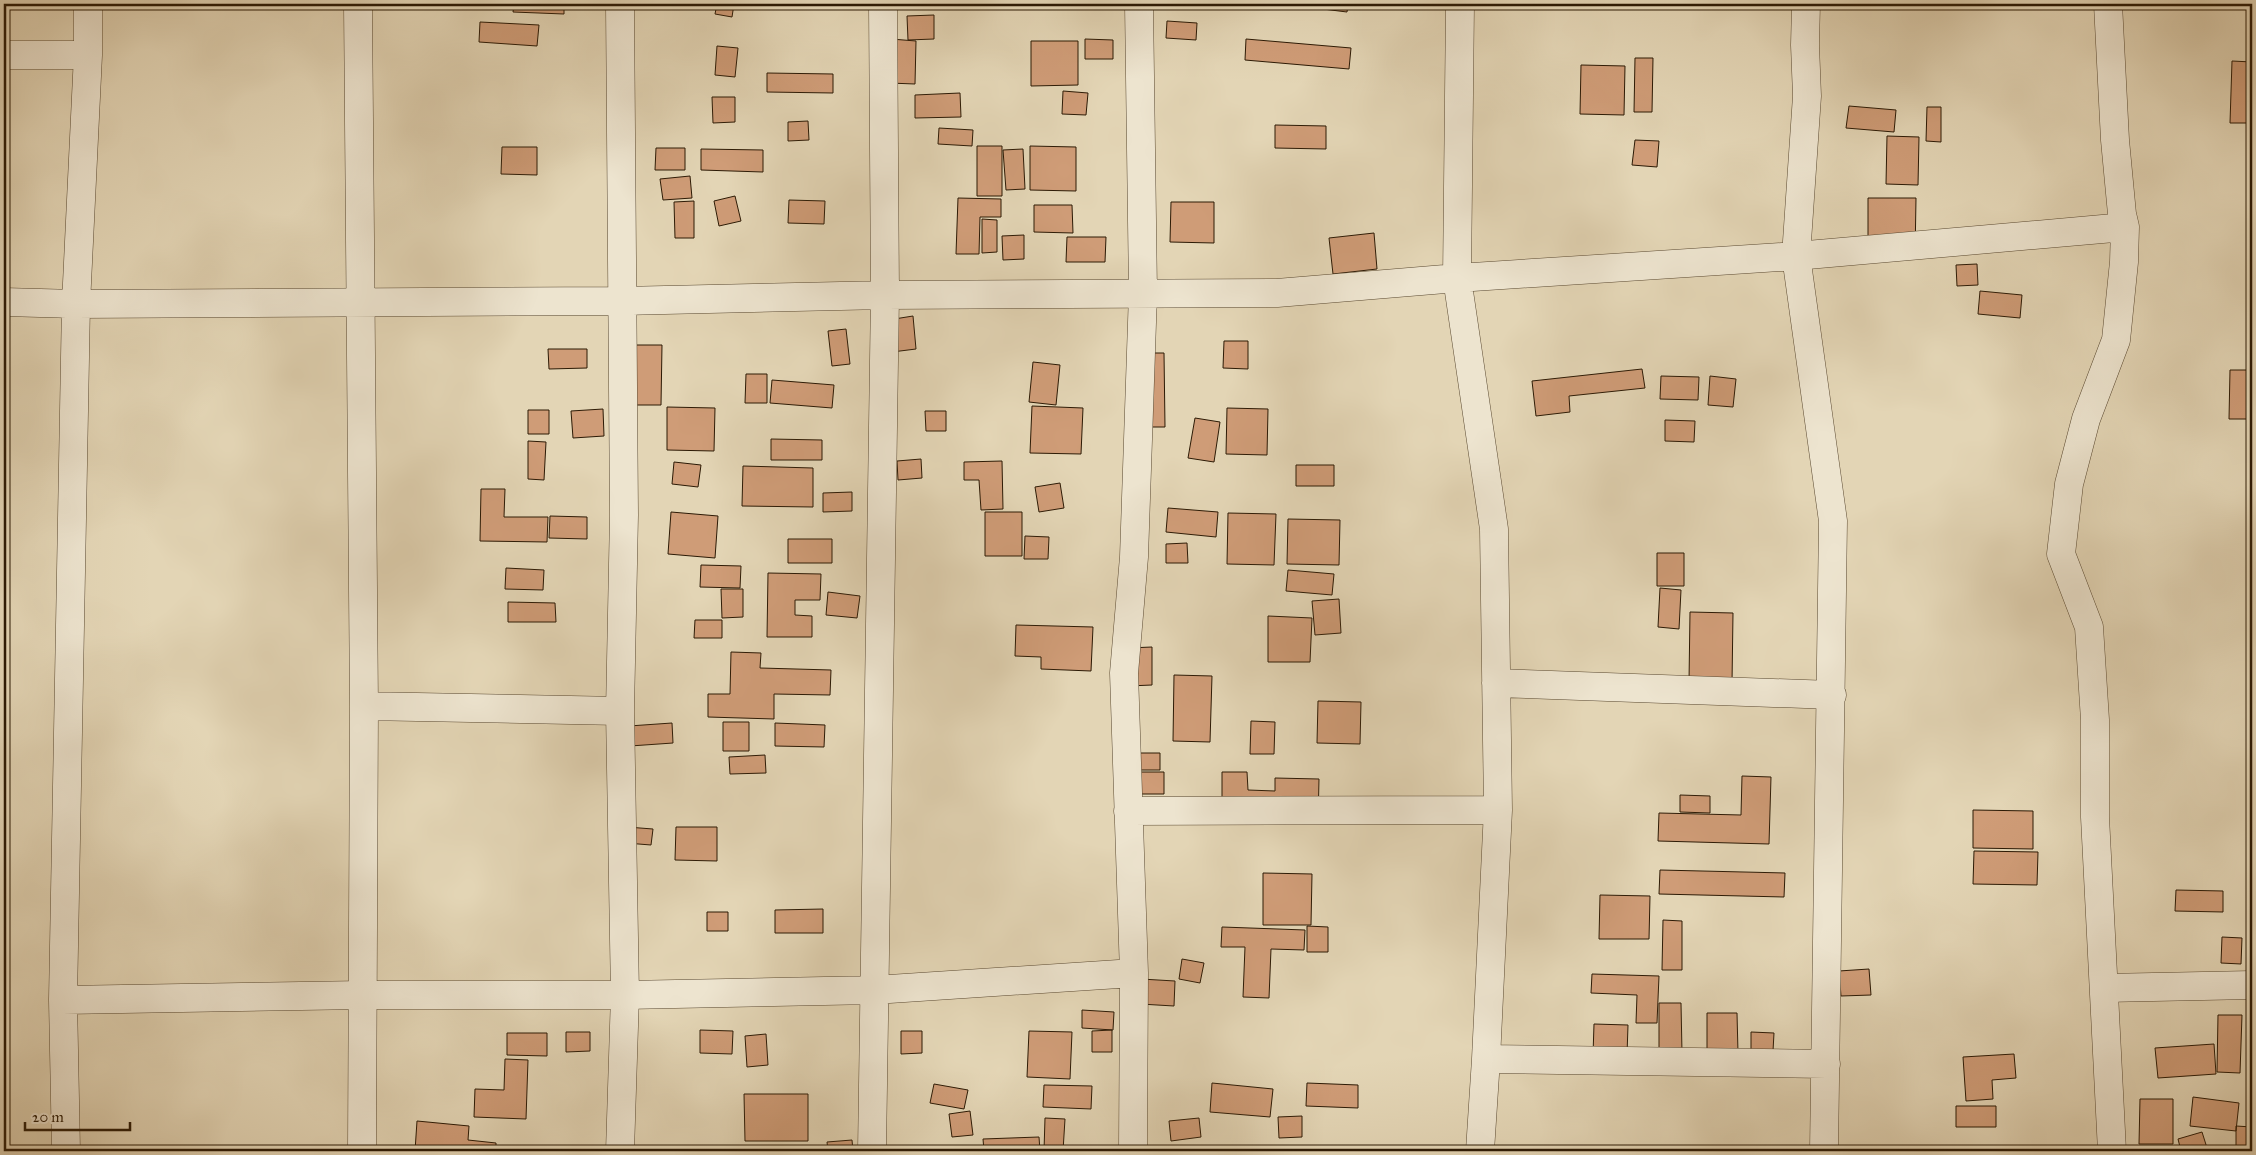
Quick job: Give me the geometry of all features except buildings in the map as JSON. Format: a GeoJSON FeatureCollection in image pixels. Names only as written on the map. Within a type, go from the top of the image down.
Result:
{"type":"FeatureCollection","features":[{"type":"Feature","properties":{"kind":"street"},"geometry":{"type":"LineString","coordinates":[[66,1151],[63,1000],[76,304],[88,55],[88,4]]}},
{"type":"Feature","properties":{"kind":"street"},"geometry":{"type":"LineString","coordinates":[[358,4],[364,706],[362,1151]]}},
{"type":"Feature","properties":{"kind":"street"},"geometry":{"type":"LineString","coordinates":[[620,4],[624,515],[620,710],[625,995],[620,1151]]}},
{"type":"Feature","properties":{"kind":"street"},"geometry":{"type":"LineString","coordinates":[[872,1151],[885,295],[883,4]]}},
{"type":"Feature","properties":{"kind":"street"},"geometry":{"type":"LineString","coordinates":[[1133,1151],[1134,973],[1124,673],[1134,557],[1143,293],[1139,4]]}},
{"type":"Feature","properties":{"kind":"street"},"geometry":{"type":"LineString","coordinates":[[1460,4],[1457,278],[1494,529],[1498,810],[1480,1151]]}},
{"type":"Feature","properties":{"kind":"street"},"geometry":{"type":"LineString","coordinates":[[1806,4],[1807,96],[1796,256],[1833,521],[1824,1151]]}},
{"type":"Feature","properties":{"kind":"street"},"geometry":{"type":"LineString","coordinates":[[2108,4],[2115,140],[2125,227],[2124,262],[2116,340],[2086,420],[2069,484],[2061,554],[2089,627],[2095,720],[2096,816],[2112,1151]]}},
{"type":"Feature","properties":{"kind":"street"},"geometry":{"type":"LineString","coordinates":[[4,55],[88,55]]}},
{"type":"Feature","properties":{"kind":"street"},"geometry":{"type":"LineString","coordinates":[[4,302],[76,304],[361,302],[885,295],[1277,293],[1457,278],[1796,256],[2125,227]]}},
{"type":"Feature","properties":{"kind":"street"},"geometry":{"type":"LineString","coordinates":[[1496,684],[1832,695]]}},
{"type":"Feature","properties":{"kind":"street"},"geometry":{"type":"LineString","coordinates":[[364,706],[620,710]]}},
{"type":"Feature","properties":{"kind":"street"},"geometry":{"type":"LineString","coordinates":[[1128,811],[1498,810]]}},
{"type":"Feature","properties":{"kind":"street"},"geometry":{"type":"LineString","coordinates":[[63,1000],[363,995],[625,995],[874,990],[1134,973]]}},
{"type":"Feature","properties":{"kind":"street"},"geometry":{"type":"LineString","coordinates":[[2104,988],[2252,985]]}},
{"type":"Feature","properties":{"kind":"street"},"geometry":{"type":"LineString","coordinates":[[1486,1059],[1826,1064]]}}]}
